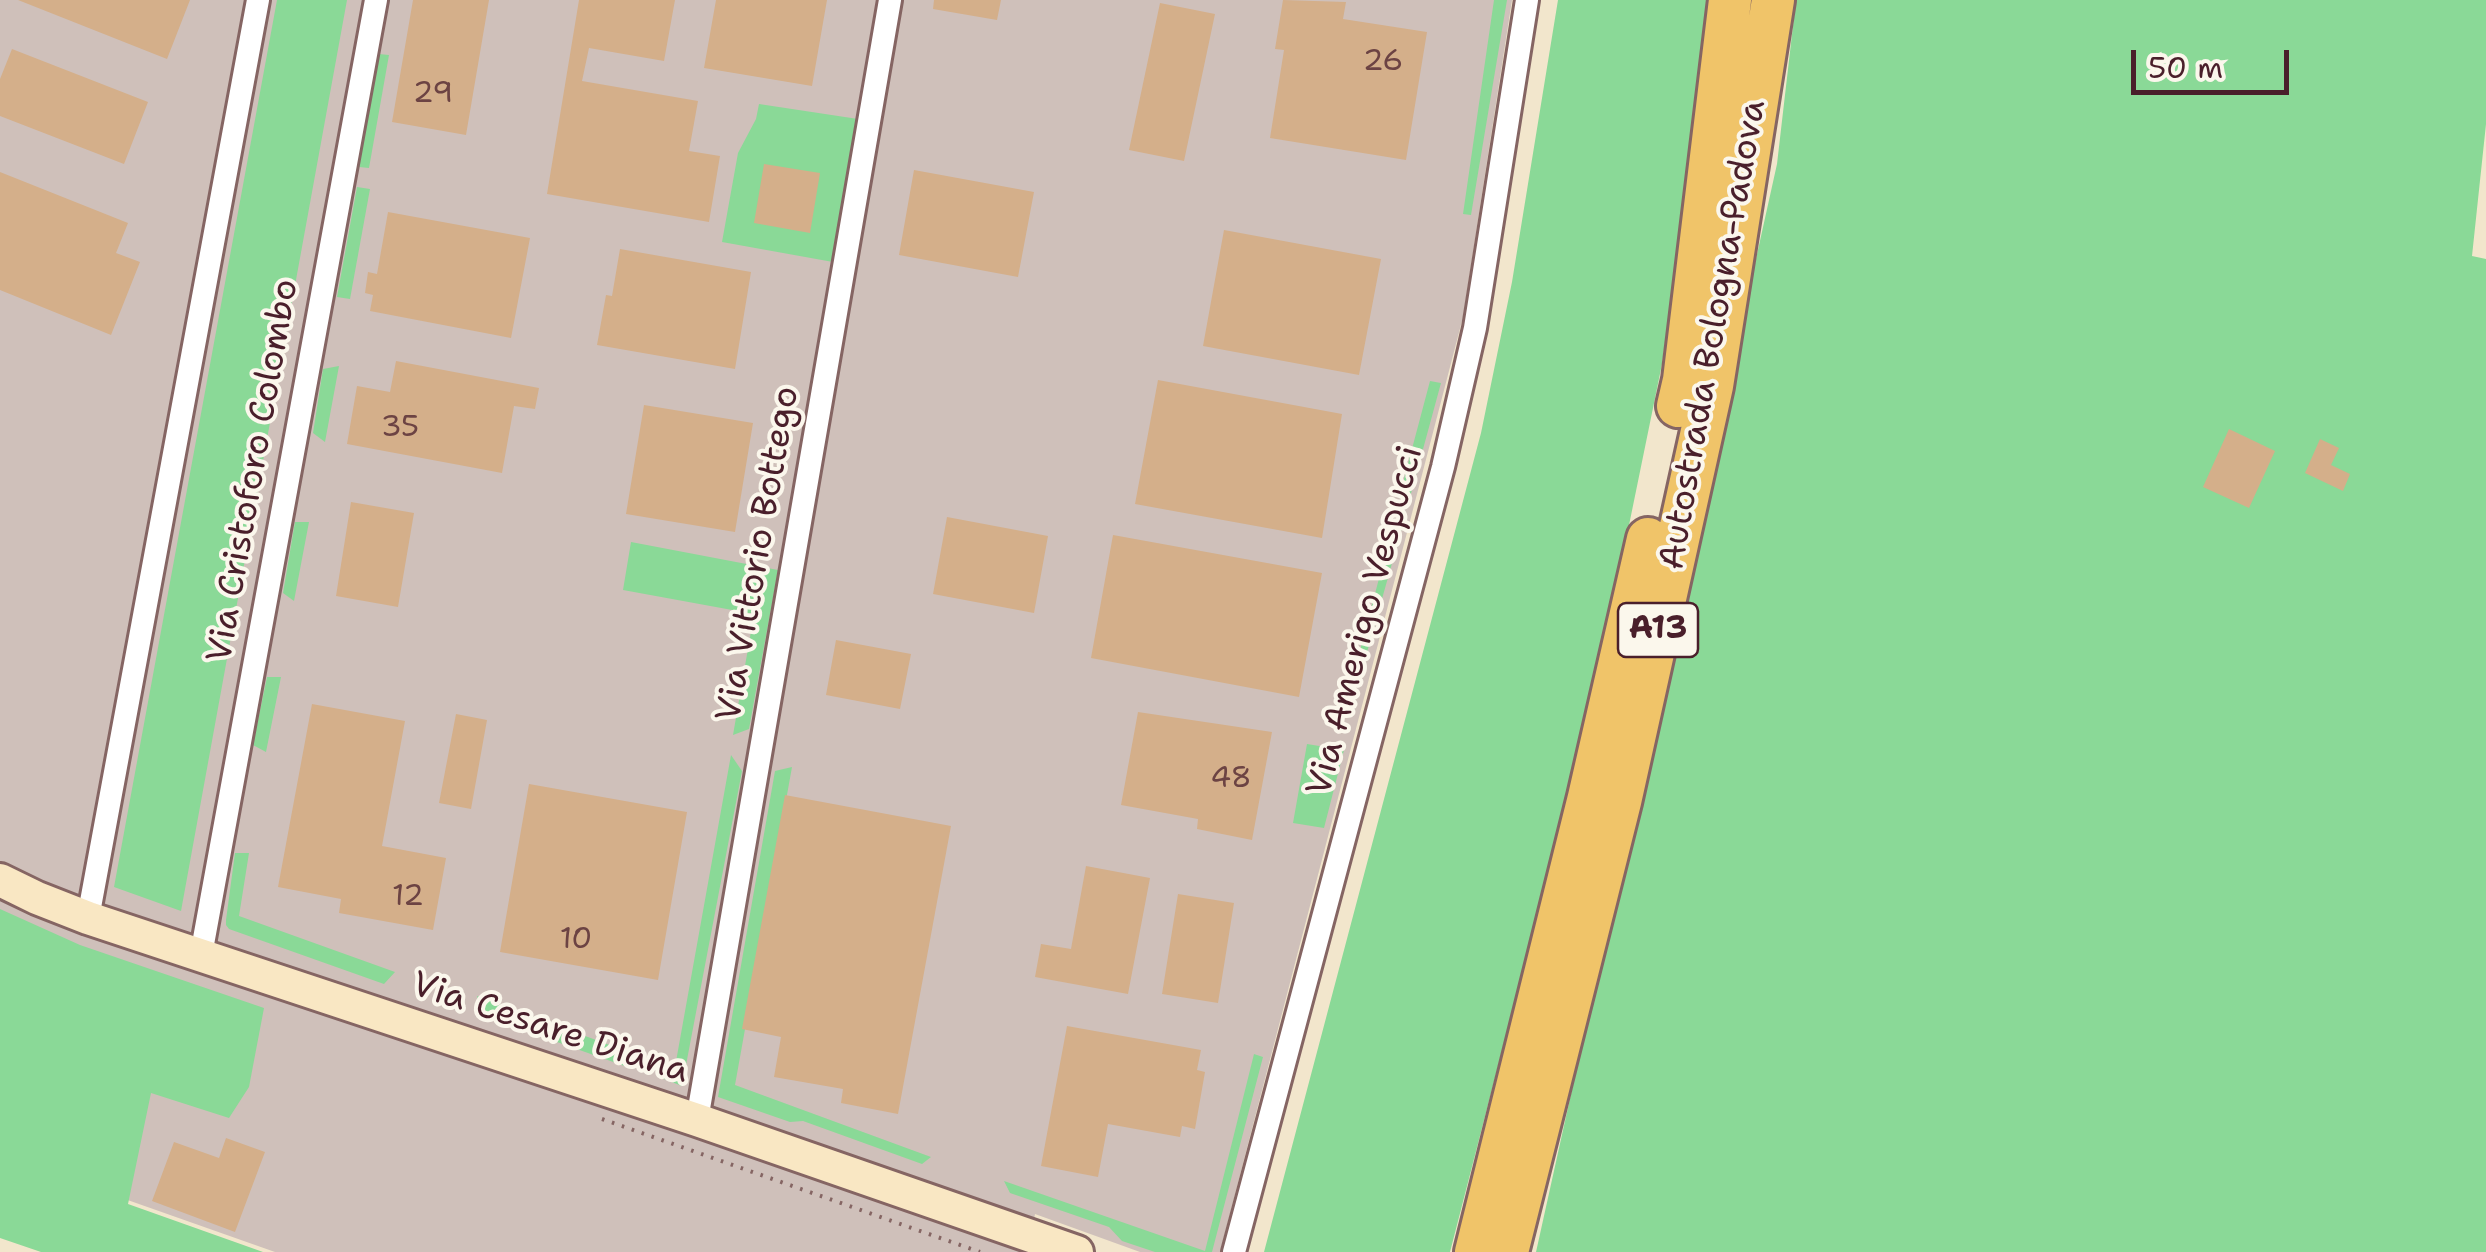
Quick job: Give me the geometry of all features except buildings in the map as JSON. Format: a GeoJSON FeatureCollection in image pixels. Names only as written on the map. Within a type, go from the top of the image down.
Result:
{"type":"FeatureCollection","features":[{"type":"Feature","properties":{"kind":"highway","name":"Autostrada Bologna-Padova"},"geometry":{"type":"LineString","coordinates":[[1476,1252],[1590,797],[1684,380],[1730,0]]}},
{"type":"Feature","properties":{"kind":"highway","name":"Autostrada Bologna-Padova"},"geometry":{"type":"LineString","coordinates":[[1507,1252],[1620,802],[1712,386],[1773,0]]}},
{"type":"Feature","properties":{"kind":"main road","name":"Via Cesare Diana"},"geometry":{"type":"LineString","coordinates":[[0,880],[88,918],[697,1120],[1077,1252]]}},
{"type":"Feature","properties":{"kind":"street"},"geometry":{"type":"LineString","coordinates":[[88,918],[258,0]]}},
{"type":"Feature","properties":{"kind":"street","name":"Via Cristoforo Colombo"},"geometry":{"type":"LineString","coordinates":[[201,955],[376,0]]}},
{"type":"Feature","properties":{"kind":"street","name":"Via Vittorio Bottego"},"geometry":{"type":"LineString","coordinates":[[697,1120],[890,0]]}},
{"type":"Feature","properties":{"kind":"street","name":"Via Amerigo Vespucci"},"geometry":{"type":"LineString","coordinates":[[1234,1252],[1443,467],[1475,328],[1527,0]]}},
{"type":"Feature","properties":{"kind":"shaded area"},"geometry":{"type":"Polygon","coordinates":[[[0,0],[1512,0],[1463,317],[1220,1252],[1140,1252],[1035,1214],[1029,1252],[275,1252],[0,1155],[0,0]]]}},
{"type":"Feature","properties":{"kind":"green space"},"geometry":{"type":"Polygon","coordinates":[[[277,0],[347,0],[181,911],[114,887],[277,0]]]}},
{"type":"Feature","properties":{"kind":"green space"},"geometry":{"type":"Polygon","coordinates":[[[1494,0],[1507,0],[1471,215],[1463,214],[1494,0]]]}},
{"type":"Feature","properties":{"kind":"green space"},"geometry":{"type":"Polygon","coordinates":[[[1558,0],[1710,0],[1662,364],[1610,618],[1450,1252],[1264,1252],[1481,433],[1512,282],[1558,0]]]}},
{"type":"Feature","properties":{"kind":"green space"},"geometry":{"type":"Polygon","coordinates":[[[1796,0],[2486,0],[2486,124],[2472,256],[2486,259],[2486,1252],[1536,1252],[1777,164],[1796,0]]]}},
{"type":"Feature","properties":{"kind":"green space"},"geometry":{"type":"Polygon","coordinates":[[[379,54],[389,55],[369,168],[359,167],[379,54]]]}},
{"type":"Feature","properties":{"kind":"green space"},"geometry":{"type":"Polygon","coordinates":[[[759,104],[858,119],[833,262],[722,242],[738,153],[756,119],[759,104]]]}},
{"type":"Feature","properties":{"kind":"green space"},"geometry":{"type":"Polygon","coordinates":[[[357,187],[370,189],[350,299],[337,297],[357,187]]]}},
{"type":"Feature","properties":{"kind":"green space"},"geometry":{"type":"Polygon","coordinates":[[[339,366],[325,442],[313,433],[323,369],[339,366]]]}},
{"type":"Feature","properties":{"kind":"green space"},"geometry":{"type":"Polygon","coordinates":[[[1430,381],[1441,383],[1410,497],[1400,494],[1430,381]]]}},
{"type":"Feature","properties":{"kind":"green space"},"geometry":{"type":"Polygon","coordinates":[[[295,522],[309,522],[294,601],[283,593],[295,522]]]}},
{"type":"Feature","properties":{"kind":"green space"},"geometry":{"type":"Polygon","coordinates":[[[1394,522],[1403,524],[1366,656],[1359,654],[1394,522]]]}},
{"type":"Feature","properties":{"kind":"green space"},"geometry":{"type":"Polygon","coordinates":[[[631,542],[778,570],[749,729],[733,735],[754,614],[623,590],[631,542]]]}},
{"type":"Feature","properties":{"kind":"green space"},"geometry":{"type":"Polygon","coordinates":[[[267,677],[281,677],[266,752],[253,745],[267,677]]]}},
{"type":"Feature","properties":{"kind":"green space"},"geometry":{"type":"Polygon","coordinates":[[[1307,744],[1344,750],[1324,828],[1293,823],[1307,744]]]}},
{"type":"Feature","properties":{"kind":"green space"},"geometry":{"type":"Polygon","coordinates":[[[731,755],[742,771],[682,1086],[659,1077],[659,1063],[675,1067],[731,755]]]}},
{"type":"Feature","properties":{"kind":"green space"},"geometry":{"type":"Polygon","coordinates":[[[792,767],[735,1085],[931,1157],[922,1164],[803,1121],[790,1122],[718,1097],[775,771],[792,767]]]}},
{"type":"Feature","properties":{"kind":"green space"},"geometry":{"type":"Polygon","coordinates":[[[235,853],[249,853],[239,916],[395,972],[384,984],[229,929],[226,920],[235,853]]]}},
{"type":"Feature","properties":{"kind":"green space"},"geometry":{"type":"Polygon","coordinates":[[[0,909],[80,945],[264,1008],[249,1087],[229,1118],[151,1093],[128,1204],[263,1252],[41,1252],[0,1238],[0,909]]]}},
{"type":"Feature","properties":{"kind":"green space"},"geometry":{"type":"Polygon","coordinates":[[[477,996],[643,1057],[633,1069],[481,1015],[477,996]]]}},
{"type":"Feature","properties":{"kind":"green space"},"geometry":{"type":"Polygon","coordinates":[[[1254,1054],[1263,1057],[1212,1252],[1155,1252],[1122,1241],[1109,1227],[1010,1193],[1004,1181],[1205,1251],[1254,1054]]]}}]}
